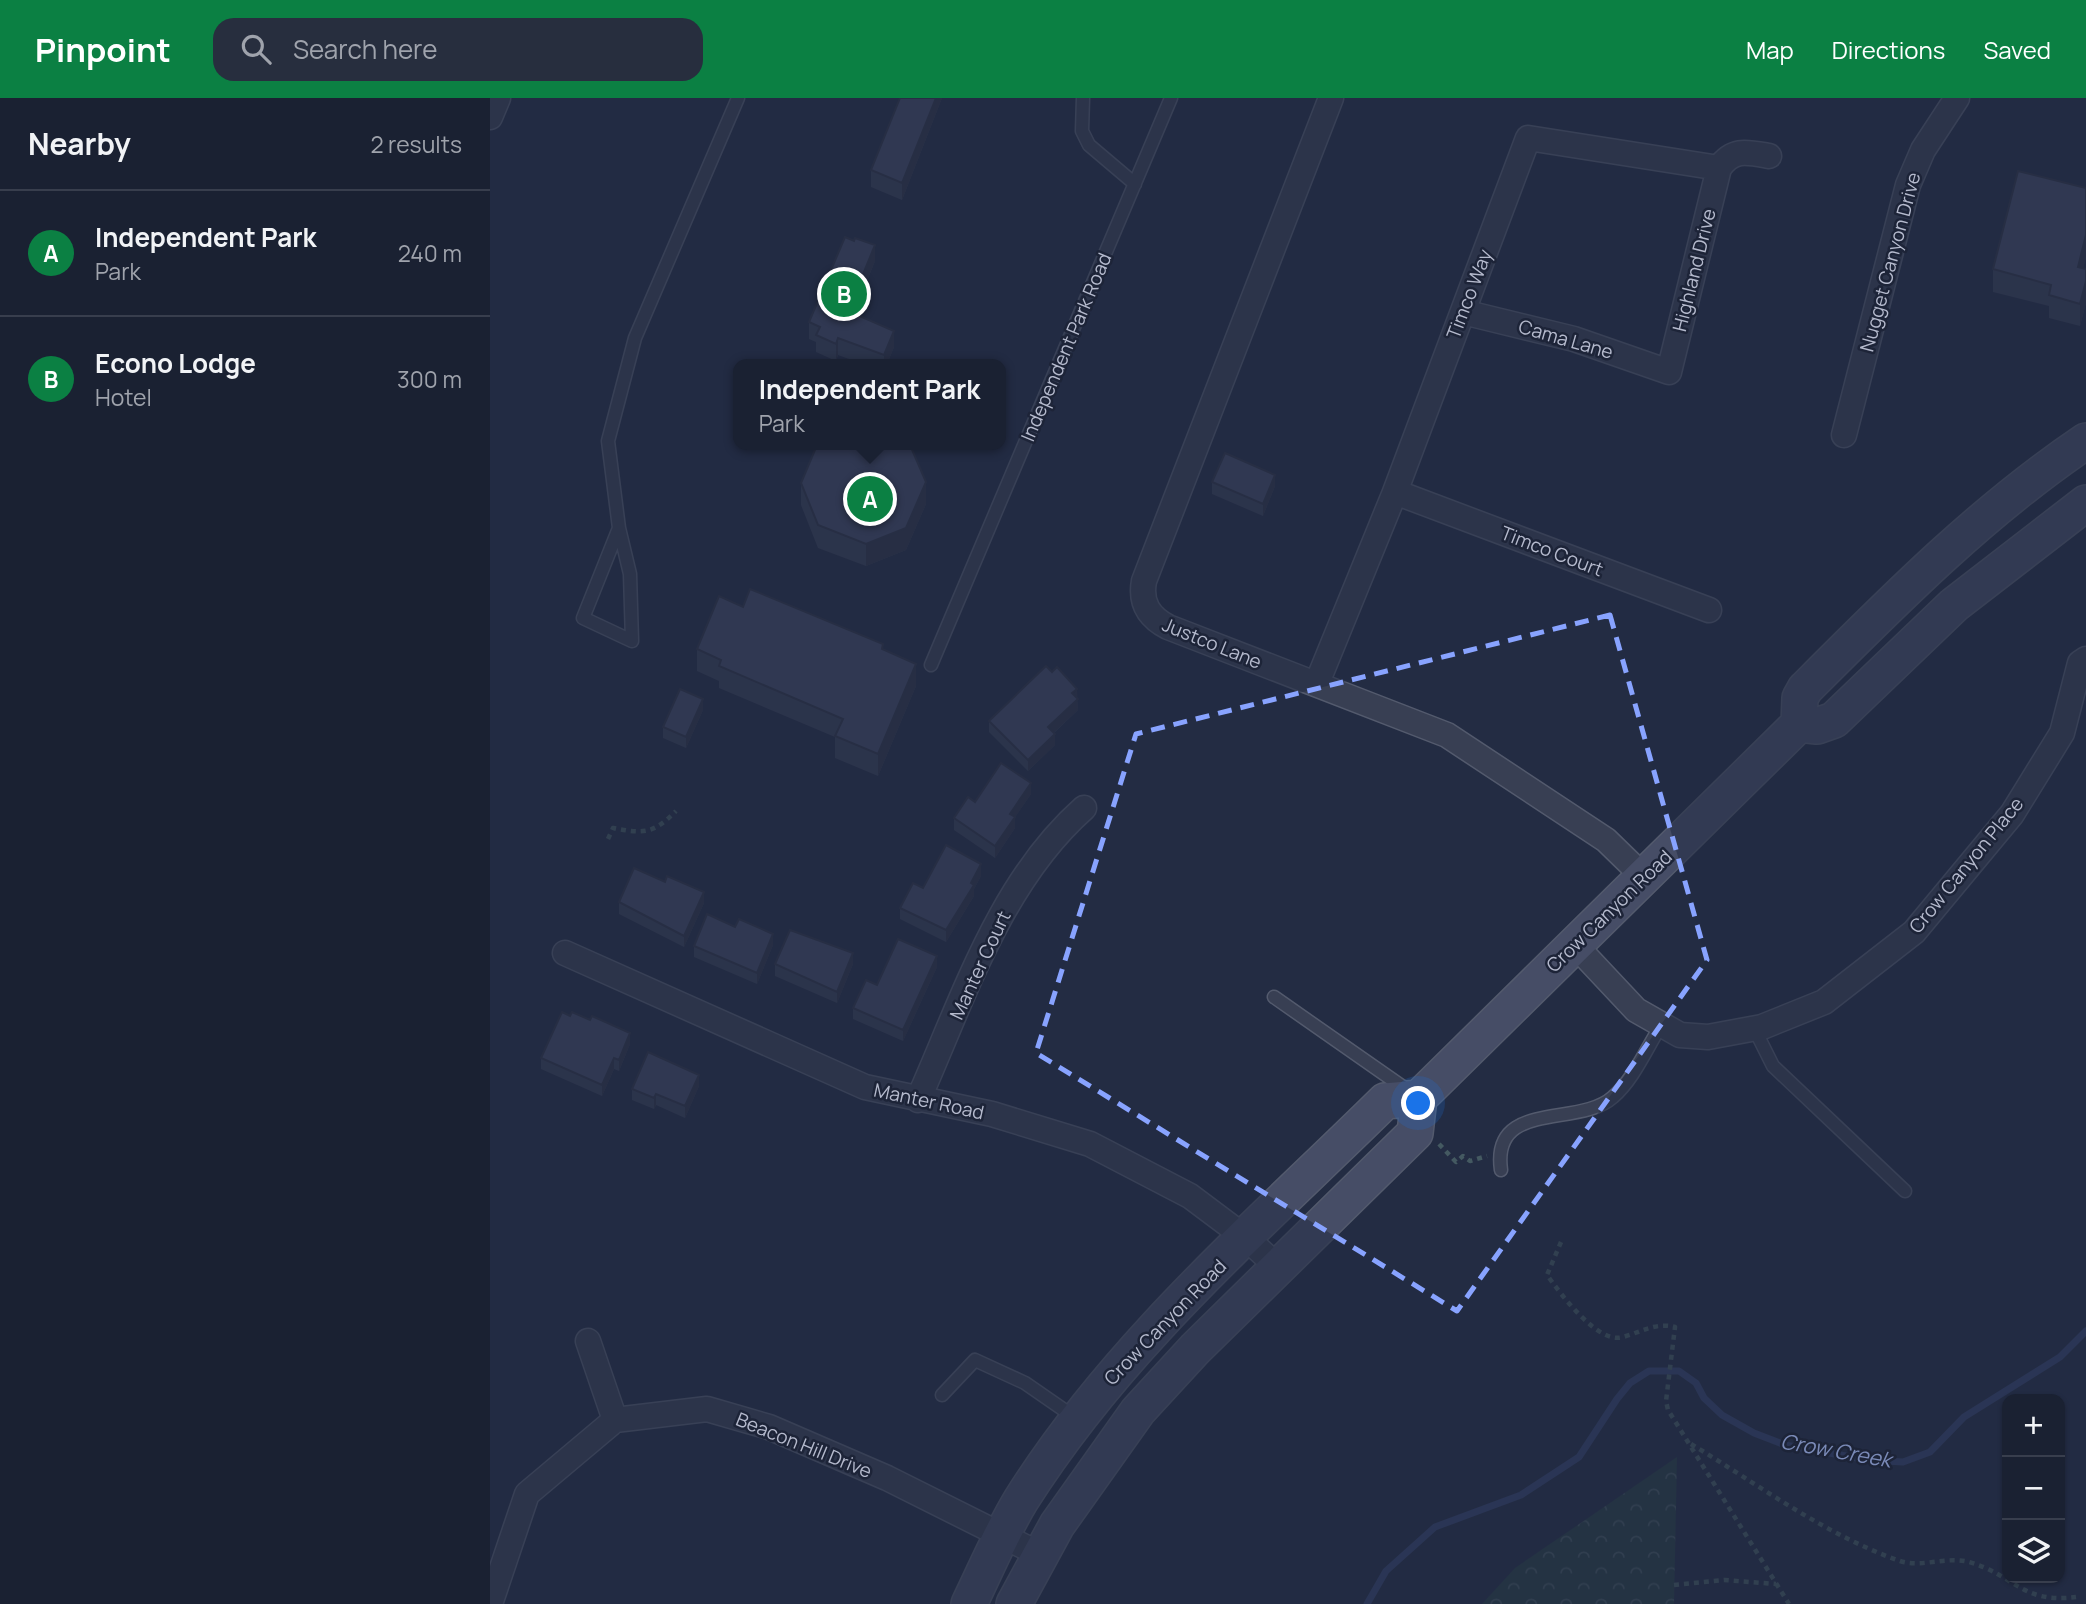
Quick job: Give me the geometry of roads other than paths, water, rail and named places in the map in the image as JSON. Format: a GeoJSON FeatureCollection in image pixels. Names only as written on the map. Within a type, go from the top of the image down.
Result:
{"type":"FeatureCollection","features":[{"type":"Feature","properties":{"kind":"main road"},"geometry":{"type":"LineString","coordinates":[[2086,441],[2031,479],[1975,526],[1877,617],[1805,689],[1800,698],[1799,724],[1817,726],[1834,720],[1954,605],[2030,543],[2086,503]]}},
{"type":"Feature","properties":{"kind":"main road","name":"Crow Canyon Road"},"geometry":{"type":"LineString","coordinates":[[1014,1604],[1039,1554],[1081,1488],[1138,1411],[1187,1357],[1415,1133],[1418,1109],[1575,945],[1799,724]]}},
{"type":"Feature","properties":{"kind":"main road","name":"Crow Canyon Road"},"geometry":{"type":"LineString","coordinates":[[969,1604],[1002,1533],[1037,1475],[1077,1420],[1150,1334],[1385,1101],[1418,1109]]}},
{"type":"Feature","properties":{"kind":"street"},"geometry":{"type":"LineString","coordinates":[[490,117],[498,98]]}},
{"type":"Feature","properties":{"kind":"street","name":"Justco Lane"},"geometry":{"type":"LineString","coordinates":[[1331,98],[1142,591],[1145,607],[1160,624],[1434,729],[1470,748],[1606,840],[1644,877]]}},
{"type":"Feature","properties":{"kind":"street","name":"Nugget Canyon Drive"},"geometry":{"type":"LineString","coordinates":[[1844,435],[1908,185],[1923,150],[1957,98]]}},
{"type":"Feature","properties":{"kind":"street","name":"Timco Way"},"geometry":{"type":"LineString","coordinates":[[1317,683],[1395,492],[1528,138],[1719,169]]}},
{"type":"Feature","properties":{"kind":"street"},"geometry":{"type":"LineString","coordinates":[[1719,169],[1729,157],[1740,151],[1769,156]]}},
{"type":"Feature","properties":{"kind":"street","name":"Highland Drive"},"geometry":{"type":"LineString","coordinates":[[1669,372],[1719,169]]}},
{"type":"Feature","properties":{"kind":"street","name":"Cama Lane"},"geometry":{"type":"LineString","coordinates":[[1463,312],[1574,339],[1669,372]]}},
{"type":"Feature","properties":{"kind":"street","name":"Timco Court"},"geometry":{"type":"LineString","coordinates":[[1395,492],[1709,610]]}},
{"type":"Feature","properties":{"kind":"street","name":"Crow Canyon Place"},"geometry":{"type":"LineString","coordinates":[[1575,945],[1636,1010],[1680,1035],[1708,1037],[1754,1028],[1824,1002],[1914,932],[2012,814],[2062,733],[2083,661]]}},
{"type":"Feature","properties":{"kind":"street","name":"Manter Court"},"geometry":{"type":"LineString","coordinates":[[918,1100],[998,920],[1053,835],[1084,808]]}},
{"type":"Feature","properties":{"kind":"street","name":"Manter Road"},"geometry":{"type":"LineString","coordinates":[[565,953],[865,1087],[992,1114],[1090,1144],[1190,1196],[1246,1238],[1278,1267]]}},
{"type":"Feature","properties":{"kind":"street"},"geometry":{"type":"LineString","coordinates":[[490,1604],[527,1493],[615,1420],[588,1341]]}},
{"type":"Feature","properties":{"kind":"street","name":"Beacon Hill Drive"},"geometry":{"type":"LineString","coordinates":[[615,1420],[707,1409],[769,1427],[887,1478],[1002,1533],[1039,1554]]}},
{"type":"Feature","properties":{"kind":"lane"},"geometry":{"type":"LineString","coordinates":[[619,528],[583,618],[632,640],[630,574],[619,528],[608,441],[635,338],[738,98]]}},
{"type":"Feature","properties":{"kind":"lane"},"geometry":{"type":"LineString","coordinates":[[1083,98],[1082,131],[1089,145],[1135,184]]}},
{"type":"Feature","properties":{"kind":"lane","name":"Independent Park Road"},"geometry":{"type":"LineString","coordinates":[[931,665],[1171,98]]}},
{"type":"Feature","properties":{"kind":"lane"},"geometry":{"type":"LineString","coordinates":[[1274,997],[1418,1109]]}},
{"type":"Feature","properties":{"kind":"lane"},"geometry":{"type":"LineString","coordinates":[[1501,1170],[1498,1152],[1506,1136],[1519,1125],[1598,1105],[1613,1097],[1662,1024]]}},
{"type":"Feature","properties":{"kind":"lane"},"geometry":{"type":"LineString","coordinates":[[1754,1028],[1773,1066],[1905,1191]]}},
{"type":"Feature","properties":{"kind":"lane"},"geometry":{"type":"LineString","coordinates":[[942,1395],[975,1360],[1025,1383],[1077,1420]]}},
{"type":"Feature","properties":{"kind":"waterway","name":"Crow Creek"},"geometry":{"type":"LineString","coordinates":[[1367,1604],[1386,1571],[1435,1527],[1521,1495],[1579,1457],[1630,1383],[1649,1371],[1679,1371],[1696,1383],[1704,1398],[1722,1415],[1754,1433],[1785,1445],[1868,1460],[1903,1462],[1930,1452],[1964,1417],[2060,1357],[2086,1331]]}},
{"type":"Feature","properties":{"kind":"place","name":"Econo Lodge"},"geometry":{"type":"Point","coordinates":[844,294]}},
{"type":"Feature","properties":{"kind":"place","name":"Independent Park"},"geometry":{"type":"Point","coordinates":[870,499]}}]}
